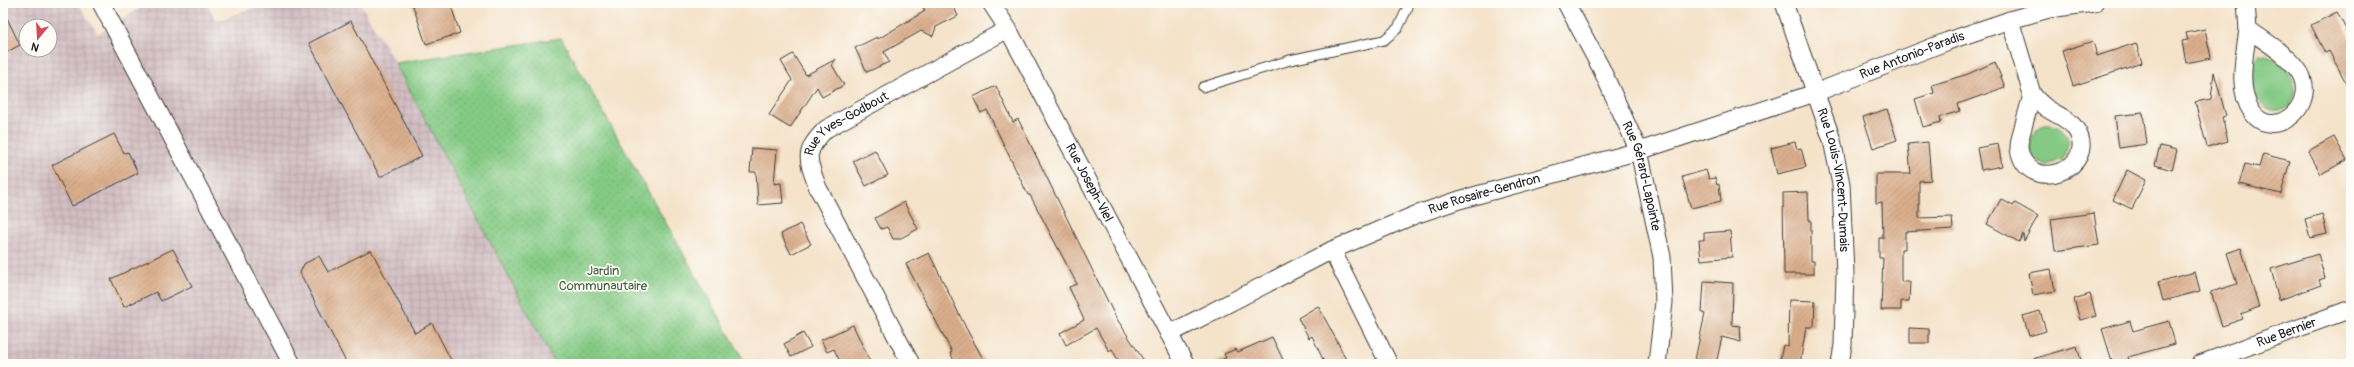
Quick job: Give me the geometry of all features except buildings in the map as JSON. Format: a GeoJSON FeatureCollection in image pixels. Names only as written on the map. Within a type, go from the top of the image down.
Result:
{"type":"FeatureCollection","features":[{"type":"Feature","properties":{"kind":"street"},"geometry":{"type":"LineString","coordinates":[[101,3],[292,364]]}},
{"type":"Feature","properties":{"kind":"street","name":"Rue Joseph-Viel"},"geometry":{"type":"LineString","coordinates":[[991,3],[1008,30],[1184,364]]}},
{"type":"Feature","properties":{"kind":"street","name":"Rue Gérard-Lapointe"},"geometry":{"type":"LineString","coordinates":[[1566,3],[1601,68],[1639,151],[1662,258],[1664,302],[1657,364]]}},
{"type":"Feature","properties":{"kind":"street","name":"Rue Louis-Vincent-Dumais"},"geometry":{"type":"LineString","coordinates":[[1784,3],[1832,140],[1841,184],[1845,273],[1843,345],[1840,364]]}},
{"type":"Feature","properties":{"kind":"street","name":"Rue Antonio-Paradis"},"geometry":{"type":"LineString","coordinates":[[1815,93],[1948,41],[2010,20],[2048,9],[2094,3]]}},
{"type":"Feature","properties":{"kind":"street"},"geometry":{"type":"LineString","coordinates":[[2246,3],[2248,29],[2244,66],[2248,103],[2252,113],[2258,118],[2275,123],[2287,121],[2296,114],[2301,104],[2304,85],[2301,76],[2288,59],[2248,29]]}},
{"type":"Feature","properties":{"kind":"street"},"geometry":{"type":"LineString","coordinates":[[2010,20],[2032,94],[2025,128],[2020,137],[2019,147],[2022,157],[2027,165],[2035,171],[2045,175],[2055,175],[2072,165],[2079,152],[2079,138],[2075,128],[2069,121],[2045,107],[2032,94]]}},
{"type":"Feature","properties":{"kind":"street","name":"Rue Yves-Godbout"},"geometry":{"type":"LineString","coordinates":[[911,364],[818,188],[808,163],[812,143],[826,129],[1008,30]]}},
{"type":"Feature","properties":{"kind":"street","name":"Rue Rosaire-Gendron"},"geometry":{"type":"LineString","coordinates":[[1169,334],[1332,250],[1376,230],[1459,200],[1639,151],[1815,93]]}},
{"type":"Feature","properties":{"kind":"street"},"geometry":{"type":"LineString","coordinates":[[1332,250],[1389,364]]}},
{"type":"Feature","properties":{"kind":"street","name":"Rue Bernier"},"geometry":{"type":"LineString","coordinates":[[2200,364],[2351,309]]}},
{"type":"Feature","properties":{"kind":"lane"},"geometry":{"type":"LineString","coordinates":[[1203,88],[1290,60],[1384,40],[1398,28],[1408,8],[1408,3]]}},
{"type":"Feature","properties":{"kind":"shaded area"},"geometry":{"type":"Polygon","coordinates":[[[3,3],[78,3],[98,34],[149,3],[207,3],[216,21],[266,3],[360,3],[395,63],[555,364],[3,364],[3,3]]]}},
{"type":"Feature","properties":{"kind":"green space","name":"Jardin Communautaire"},"geometry":{"type":"Polygon","coordinates":[[[561,38],[746,364],[555,364],[395,63],[561,38]]]}},
{"type":"Feature","properties":{"kind":"green space"},"geometry":{"type":"Polygon","coordinates":[[[2260,55],[2276,60],[2288,72],[2295,87],[2294,99],[2287,108],[2278,111],[2268,109],[2259,100],[2254,84],[2255,59],[2260,55]]]}},
{"type":"Feature","properties":{"kind":"green space"},"geometry":{"type":"Polygon","coordinates":[[[2044,125],[2060,128],[2069,141],[2063,159],[2047,165],[2030,157],[2030,143],[2036,129],[2044,125]]]}}]}
